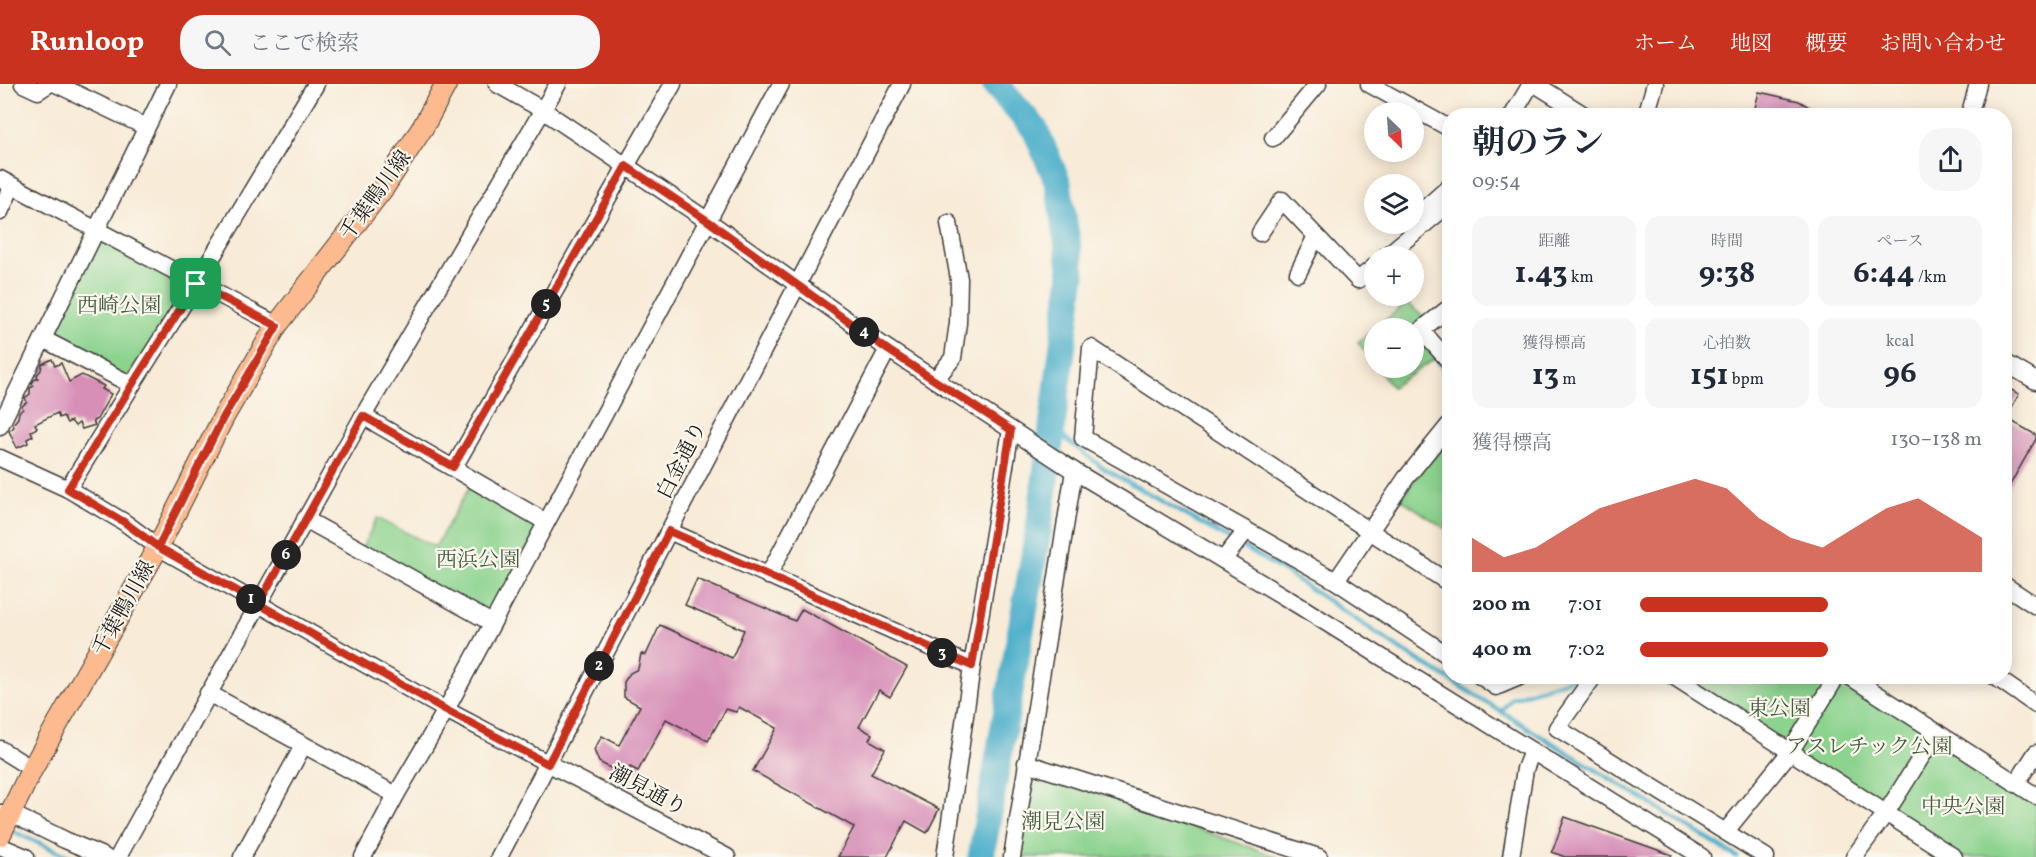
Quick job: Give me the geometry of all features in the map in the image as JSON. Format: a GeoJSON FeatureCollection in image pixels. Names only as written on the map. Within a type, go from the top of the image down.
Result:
{"type":"FeatureCollection","features":[{"type":"Feature","properties":{"kind":"main road","name":"千葉鴨川線"},"geometry":{"type":"LineString","coordinates":[[0,835],[5,813],[158,547],[223,418],[277,326],[384,187],[423,127],[446,84]]}},
{"type":"Feature","properties":{"kind":"street"},"geometry":{"type":"LineString","coordinates":[[23,84],[39,91],[50,84]]}},
{"type":"Feature","properties":{"kind":"street"},"geometry":{"type":"LineString","coordinates":[[56,84],[146,126]]}},
{"type":"Feature","properties":{"kind":"street"},"geometry":{"type":"LineString","coordinates":[[0,426],[168,84]]}},
{"type":"Feature","properties":{"kind":"street"},"geometry":{"type":"LineString","coordinates":[[68,489],[196,284],[316,84]]}},
{"type":"Feature","properties":{"kind":"street"},"geometry":{"type":"LineString","coordinates":[[497,84],[542,110],[626,166],[708,221],[888,350],[1074,471],[1223,560],[1702,857]]}},
{"type":"Feature","properties":{"kind":"street"},"geometry":{"type":"LineString","coordinates":[[118,857],[363,416],[558,84]]}},
{"type":"Feature","properties":{"kind":"street"},"geometry":{"type":"LineString","coordinates":[[453,467],[673,84]]}},
{"type":"Feature","properties":{"kind":"street"},"geometry":{"type":"LineString","coordinates":[[363,857],[446,710],[781,84]]}},
{"type":"Feature","properties":{"kind":"street","name":"白金通り"},"geometry":{"type":"LineString","coordinates":[[499,857],[902,84]]}},
{"type":"Feature","properties":{"kind":"street"},"geometry":{"type":"LineString","coordinates":[[1273,138],[1318,84]]}},
{"type":"Feature","properties":{"kind":"street"},"geometry":{"type":"LineString","coordinates":[[1369,84],[1442,124]]}},
{"type":"Feature","properties":{"kind":"street"},"geometry":{"type":"LineString","coordinates":[[1517,108],[1533,84],[1573,108]]}},
{"type":"Feature","properties":{"kind":"street"},"geometry":{"type":"LineString","coordinates":[[1648,108],[1655,84]]}},
{"type":"Feature","properties":{"kind":"street"},"geometry":{"type":"LineString","coordinates":[[1971,108],[1978,84]]}},
{"type":"Feature","properties":{"kind":"street"},"geometry":{"type":"LineString","coordinates":[[0,212],[6,182],[277,326]]}},
{"type":"Feature","properties":{"kind":"street"},"geometry":{"type":"LineString","coordinates":[[1424,209],[1442,193]]}},
{"type":"Feature","properties":{"kind":"street"},"geometry":{"type":"LineString","coordinates":[[1260,233],[1282,200],[1358,280],[1364,275]]}},
{"type":"Feature","properties":{"kind":"street"},"geometry":{"type":"LineString","coordinates":[[1398,246],[1442,210]]}},
{"type":"Feature","properties":{"kind":"street"},"geometry":{"type":"LineString","coordinates":[[935,380],[952,358],[958,323],[959,279],[949,223]]}},
{"type":"Feature","properties":{"kind":"street"},"geometry":{"type":"LineString","coordinates":[[1352,273],[1397,234]]}},
{"type":"Feature","properties":{"kind":"street"},"geometry":{"type":"LineString","coordinates":[[1298,273],[1316,236]]}},
{"type":"Feature","properties":{"kind":"street"},"geometry":{"type":"LineString","coordinates":[[1442,314],[1421,330],[1442,354]]}},
{"type":"Feature","properties":{"kind":"street"},"geometry":{"type":"LineString","coordinates":[[43,339],[132,385]]}},
{"type":"Feature","properties":{"kind":"street"},"geometry":{"type":"LineString","coordinates":[[1442,578],[1091,348],[1083,438],[1336,581],[1442,651]]}},
{"type":"Feature","properties":{"kind":"street"},"geometry":{"type":"LineString","coordinates":[[768,576],[888,350]]}},
{"type":"Feature","properties":{"kind":"street"},"geometry":{"type":"LineString","coordinates":[[2012,367],[2036,381]]}},
{"type":"Feature","properties":{"kind":"street"},"geometry":{"type":"LineString","coordinates":[[363,416],[546,522]]}},
{"type":"Feature","properties":{"kind":"street"},"geometry":{"type":"LineString","coordinates":[[945,857],[972,666],[1011,430]]}},
{"type":"Feature","properties":{"kind":"street"},"geometry":{"type":"LineString","coordinates":[[1336,581],[1406,478],[1442,434]]}},
{"type":"Feature","properties":{"kind":"street","name":"潮見通り"},"geometry":{"type":"LineString","coordinates":[[0,458],[68,489],[124,522],[158,547],[446,710],[727,857]]}},
{"type":"Feature","properties":{"kind":"street"},"geometry":{"type":"LineString","coordinates":[[1012,857],[1074,471]]}},
{"type":"Feature","properties":{"kind":"street"},"geometry":{"type":"LineString","coordinates":[[305,519],[492,623]]}},
{"type":"Feature","properties":{"kind":"street"},"geometry":{"type":"LineString","coordinates":[[669,531],[972,666]]}},
{"type":"Feature","properties":{"kind":"street"},"geometry":{"type":"LineString","coordinates":[[1223,560],[1246,531]]}},
{"type":"Feature","properties":{"kind":"street"},"geometry":{"type":"LineString","coordinates":[[2012,590],[2036,606]]}},
{"type":"Feature","properties":{"kind":"street"},"geometry":{"type":"LineString","coordinates":[[1588,684],[1557,728],[1766,857]]}},
{"type":"Feature","properties":{"kind":"street"},"geometry":{"type":"LineString","coordinates":[[1685,684],[1954,857]]}},
{"type":"Feature","properties":{"kind":"street"},"geometry":{"type":"LineString","coordinates":[[1726,831],[1790,752],[1832,684]]}},
{"type":"Feature","properties":{"kind":"street"},"geometry":{"type":"LineString","coordinates":[[1862,684],[2036,796]]}},
{"type":"Feature","properties":{"kind":"street"},"geometry":{"type":"LineString","coordinates":[[2006,684],[2036,705]]}},
{"type":"Feature","properties":{"kind":"street"},"geometry":{"type":"LineString","coordinates":[[208,693],[396,795]]}},
{"type":"Feature","properties":{"kind":"street"},"geometry":{"type":"LineString","coordinates":[[1854,857],[1886,813],[1937,732]]}},
{"type":"Feature","properties":{"kind":"street"},"geometry":{"type":"LineString","coordinates":[[242,857],[303,746]]}},
{"type":"Feature","properties":{"kind":"street"},"geometry":{"type":"LineString","coordinates":[[0,749],[32,769]]}},
{"type":"Feature","properties":{"kind":"street"},"geometry":{"type":"LineString","coordinates":[[1510,857],[1525,769],[1532,751]]}},
{"type":"Feature","properties":{"kind":"street"},"geometry":{"type":"LineString","coordinates":[[2016,784],[2036,753]]}},
{"type":"Feature","properties":{"kind":"street"},"geometry":{"type":"LineString","coordinates":[[1026,762],[1319,857]]}},
{"type":"Feature","properties":{"kind":"street"},"geometry":{"type":"LineString","coordinates":[[5,813],[105,857]]}},
{"type":"Feature","properties":{"kind":"street"},"geometry":{"type":"LineString","coordinates":[[0,846],[26,857]]}},
{"type":"Feature","properties":{"kind":"green space","name":"西崎公園"},"geometry":{"type":"Polygon","coordinates":[[[96,229],[196,284],[132,385],[43,339],[96,229]]]}},
{"type":"Feature","properties":{"kind":"green space"},"geometry":{"type":"Polygon","coordinates":[[[1403,306],[1411,306],[1431,323],[1424,329],[1424,318],[1388,318],[1403,306]]]}},
{"type":"Feature","properties":{"kind":"green space"},"geometry":{"type":"Polygon","coordinates":[[[1424,334],[1442,354],[1424,366],[1424,334]]]}},
{"type":"Feature","properties":{"kind":"green space"},"geometry":{"type":"Polygon","coordinates":[[[1364,337],[1364,350],[1358,342],[1364,337]]]}},
{"type":"Feature","properties":{"kind":"green space"},"geometry":{"type":"Polygon","coordinates":[[[1385,378],[1406,378],[1392,387],[1385,378]]]}},
{"type":"Feature","properties":{"kind":"green space"},"geometry":{"type":"Polygon","coordinates":[[[1442,446],[1442,526],[1401,499],[1442,446]]]}},
{"type":"Feature","properties":{"kind":"green space","name":"西浜公園"},"geometry":{"type":"Polygon","coordinates":[[[474,479],[546,522],[492,623],[361,550],[377,518],[435,547],[474,479]]]}},
{"type":"Feature","properties":{"kind":"green space"},"geometry":{"type":"Polygon","coordinates":[[[1684,684],[1860,684],[2036,796],[2036,857],[1954,857],[1684,684]]]}},
{"type":"Feature","properties":{"kind":"green space","name":"潮見公園"},"geometry":{"type":"Polygon","coordinates":[[[1042,774],[1278,857],[1019,857],[1033,781],[1042,774]]]}},
{"type":"Feature","properties":{"kind":"building"},"geometry":{"type":"Polygon","coordinates":[[[1759,92],[1799,101],[1811,108],[1755,108],[1759,92]]]}},
{"type":"Feature","properties":{"kind":"building"},"geometry":{"type":"Polygon","coordinates":[[[52,359],[55,366],[61,363],[69,382],[82,375],[104,386],[102,389],[111,394],[97,419],[93,421],[95,425],[82,429],[79,423],[75,426],[71,421],[67,423],[63,416],[59,418],[57,413],[35,424],[37,428],[31,431],[33,436],[27,439],[28,443],[17,448],[9,431],[14,427],[13,424],[19,412],[23,409],[22,406],[27,402],[25,398],[30,394],[30,388],[34,386],[32,384],[34,380],[38,378],[42,364],[52,359]]]}},
{"type":"Feature","properties":{"kind":"building"},"geometry":{"type":"Polygon","coordinates":[[[2012,390],[2019,394],[2012,407],[2012,390]]]}},
{"type":"Feature","properties":{"kind":"building"},"geometry":{"type":"Polygon","coordinates":[[[2012,421],[2036,435],[2036,439],[2012,481],[2012,421]]]}},
{"type":"Feature","properties":{"kind":"building"},"geometry":{"type":"Polygon","coordinates":[[[697,579],[795,621],[802,609],[907,667],[890,697],[879,690],[859,727],[872,734],[869,740],[885,749],[871,774],[939,809],[927,833],[906,821],[887,857],[838,857],[854,827],[753,771],[777,728],[739,707],[736,712],[726,709],[708,741],[666,719],[638,771],[630,767],[625,776],[599,762],[594,750],[602,736],[619,745],[640,706],[624,697],[624,682],[630,673],[638,669],[641,654],[646,655],[660,625],[732,658],[744,630],[685,605],[697,579]]]}},
{"type":"Feature","properties":{"kind":"building"},"geometry":{"type":"Polygon","coordinates":[[[1565,817],[1672,855],[1671,857],[1565,857],[1552,852],[1565,817]]]}},
{"type":"Feature","properties":{"kind":"waterway"},"geometry":{"type":"LineString","coordinates":[[981,857],[1039,527],[1072,274],[1058,183],[1035,129],[995,84]]}},
{"type":"Feature","properties":{"kind":"waterway"},"geometry":{"type":"LineString","coordinates":[[1005,95],[1011,84]]}},
{"type":"Feature","properties":{"kind":"waterway"},"geometry":{"type":"LineString","coordinates":[[1439,363],[1442,366]]}},
{"type":"Feature","properties":{"kind":"waterway"},"geometry":{"type":"LineString","coordinates":[[1052,428],[1103,468],[1232,541]]}},
{"type":"Feature","properties":{"kind":"waterway"},"geometry":{"type":"LineString","coordinates":[[1240,545],[1442,675]]}},
{"type":"Feature","properties":{"kind":"waterway"},"geometry":{"type":"LineString","coordinates":[[1457,684],[1737,857]]}},
{"type":"Feature","properties":{"kind":"waterway"},"geometry":{"type":"LineString","coordinates":[[1501,711],[1512,698],[1555,684]]}},
{"type":"Feature","properties":{"kind":"waterway"},"geometry":{"type":"LineString","coordinates":[[8,829],[70,857]]}},
{"type":"Feature","properties":{"kind":"route"},"geometry":{"type":"LineString","coordinates":[[196,284],[68,489],[124,522],[158,547],[259,603],[363,416],[453,467],[626,166],[708,221],[888,350],[1011,430],[972,666],[669,531],[548,764],[446,710],[158,547],[223,418],[277,326],[196,284]]}},
{"type":"Feature","properties":{"kind":"park label","name":"東公園"},"geometry":{"type":"Point","coordinates":[1779,708]}},
{"type":"Feature","properties":{"kind":"park label","name":"アスレチック公園"},"geometry":{"type":"Point","coordinates":[1869,746]}},
{"type":"Feature","properties":{"kind":"park label","name":"中央公園"},"geometry":{"type":"Point","coordinates":[1963,806]}}]}
